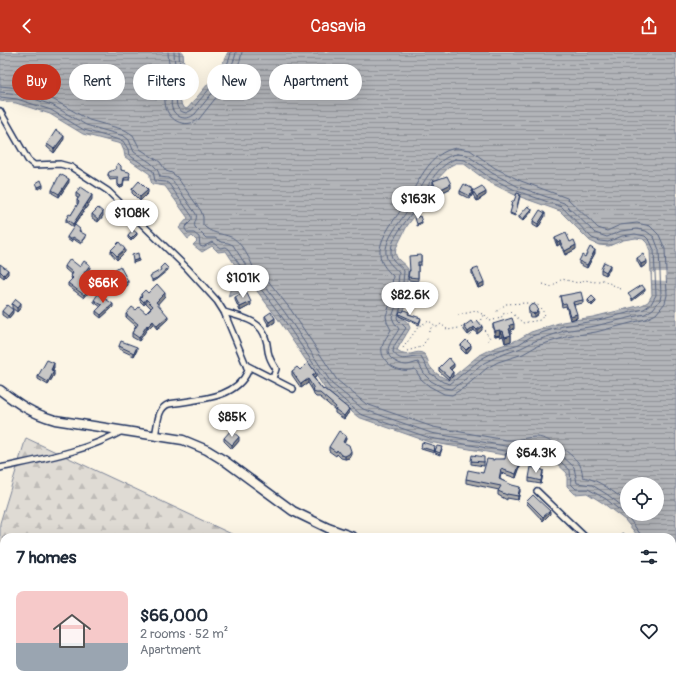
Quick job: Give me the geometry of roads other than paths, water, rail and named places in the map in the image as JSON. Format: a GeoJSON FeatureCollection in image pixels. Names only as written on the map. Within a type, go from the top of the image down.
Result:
{"type":"FeatureCollection","features":[{"type":"Feature","properties":{"kind":"main road"},"geometry":{"type":"LineString","coordinates":[[0,390],[20,405],[37,415],[55,420],[183,440],[207,450],[225,461],[293,510],[328,528],[342,533]]}},
{"type":"Feature","properties":{"kind":"street"},"geometry":{"type":"LineString","coordinates":[[0,111],[28,160],[34,165],[60,164],[71,167],[108,191],[187,268],[217,301],[224,312],[246,365],[248,371],[246,377],[230,391],[220,396],[164,406],[160,410],[155,436]]}},
{"type":"Feature","properties":{"kind":"street"},"geometry":{"type":"LineString","coordinates":[[224,312],[243,317],[259,326],[266,339],[268,354],[276,369],[273,378]]}},
{"type":"Feature","properties":{"kind":"street"},"geometry":{"type":"LineString","coordinates":[[246,365],[294,389]]}},
{"type":"Feature","properties":{"kind":"street"},"geometry":{"type":"LineString","coordinates":[[0,468],[47,458],[104,441],[123,431]]}},
{"type":"Feature","properties":{"kind":"street"},"geometry":{"type":"LineString","coordinates":[[537,491],[581,533]]}},
{"type":"Feature","properties":{"kind":"water"},"geometry":{"type":"Polygon","coordinates":[[[0,52],[183,52],[184,64],[133,64],[133,100],[180,100],[182,106],[186,109],[195,100],[199,100],[199,95],[207,85],[207,100],[261,100],[261,64],[222,64],[228,52],[676,52],[676,533],[635,533],[626,521],[664,521],[664,477],[620,477],[620,516],[587,493],[575,494],[567,486],[567,473],[553,460],[536,452],[519,456],[504,455],[429,442],[358,417],[326,390],[278,319],[254,287],[228,297],[233,280],[239,271],[226,251],[218,252],[212,246],[202,252],[193,245],[197,241],[192,236],[188,239],[179,228],[188,218],[165,186],[152,184],[150,174],[125,157],[121,144],[83,134],[50,114],[16,103],[0,101],[0,52]],[[456,163],[450,166],[432,185],[416,214],[407,226],[395,252],[397,258],[408,269],[405,308],[401,317],[408,323],[410,328],[397,351],[405,354],[418,352],[424,354],[433,370],[440,376],[449,380],[478,356],[517,340],[531,332],[562,322],[593,317],[642,305],[648,302],[652,295],[650,251],[647,243],[643,239],[636,238],[623,240],[609,246],[599,245],[590,241],[560,211],[515,195],[487,181],[463,163],[456,163]]]}}]}
